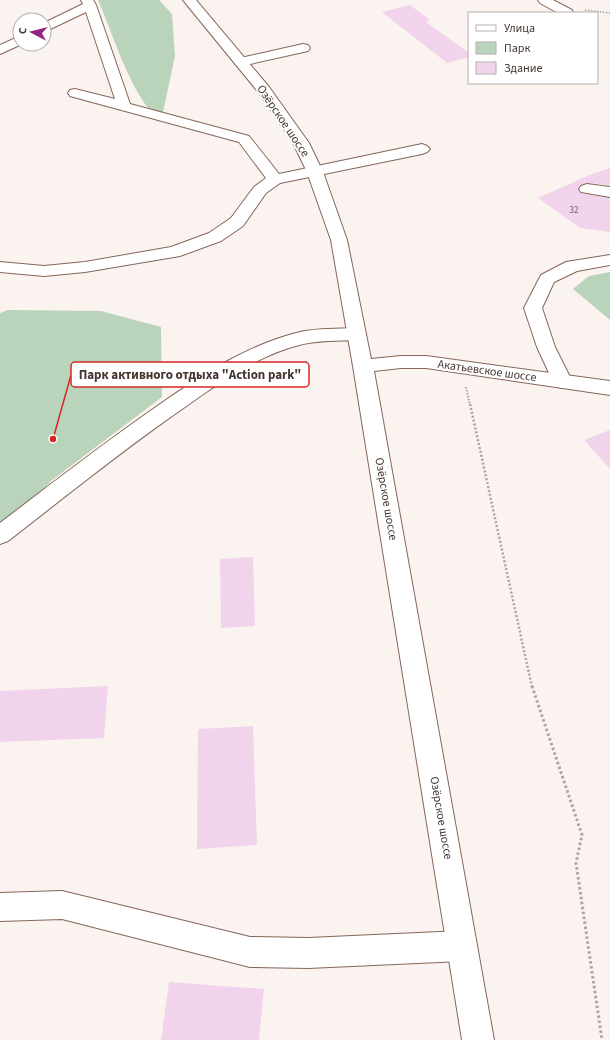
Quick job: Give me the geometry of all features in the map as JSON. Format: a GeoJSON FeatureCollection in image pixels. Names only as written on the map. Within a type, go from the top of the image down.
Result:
{"type":"FeatureCollection","features":[{"type":"Feature","properties":{"kind":"main road","name":"Озёрское шоссе"},"geometry":{"type":"LineString","coordinates":[[189,0],[241,62],[301,144],[315,172],[339,240],[363,366],[478,1040]]}},
{"type":"Feature","properties":{"kind":"main road"},"geometry":{"type":"LineString","coordinates":[[544,0],[565,12]]}},
{"type":"Feature","properties":{"kind":"main road"},"geometry":{"type":"LineString","coordinates":[[52,24],[89,3],[124,106]]}},
{"type":"Feature","properties":{"kind":"main road"},"geometry":{"type":"LineString","coordinates":[[0,50],[12,44]]}},
{"type":"Feature","properties":{"kind":"main road"},"geometry":{"type":"LineString","coordinates":[[241,62],[303,48]]}},
{"type":"Feature","properties":{"kind":"main road"},"geometry":{"type":"LineString","coordinates":[[75,93],[244,139],[275,179]]}},
{"type":"Feature","properties":{"kind":"main road"},"geometry":{"type":"LineString","coordinates":[[0,267],[44,271],[85,267],[174,252],[215,237],[237,222],[260,190],[275,179],[422,149]]}},
{"type":"Feature","properties":{"kind":"main road"},"geometry":{"type":"LineString","coordinates":[[588,189],[610,192]]}},
{"type":"Feature","properties":{"kind":"main road"},"geometry":{"type":"LineString","coordinates":[[562,381],[546,347],[533,308],[547,279],[572,266],[610,260]]}},
{"type":"Feature","properties":{"kind":"main road"},"geometry":{"type":"LineString","coordinates":[[0,535],[146,423],[230,367],[256,353],[292,340],[314,336],[357,334]]}},
{"type":"Feature","properties":{"kind":"main road","name":"Акатьевское шоссе"},"geometry":{"type":"LineString","coordinates":[[363,366],[401,362],[426,362],[610,388]]}},
{"type":"Feature","properties":{"kind":"main road"},"geometry":{"type":"LineString","coordinates":[[0,907],[62,905],[250,952],[308,953],[462,946]]}},
{"type":"Feature","properties":{"kind":"path"},"geometry":{"type":"LineString","coordinates":[[461,367],[534,695],[582,835],[576,863],[602,1040]]}},
{"type":"Feature","properties":{"kind":"green space"},"geometry":{"type":"Polygon","coordinates":[[[98,0],[159,0],[172,14],[175,56],[163,112],[151,112],[142,100],[127,72],[98,0]]]}},
{"type":"Feature","properties":{"kind":"green space"},"geometry":{"type":"Polygon","coordinates":[[[610,272],[610,320],[573,289],[589,276],[610,272]]]}},
{"type":"Feature","properties":{"kind":"green space"},"geometry":{"type":"Polygon","coordinates":[[[8,310],[101,311],[161,327],[162,397],[51,481],[0,536],[0,313],[8,310]]]}},
{"type":"Feature","properties":{"kind":"building"},"geometry":{"type":"Polygon","coordinates":[[[410,5],[430,20],[426,22],[468,52],[468,57],[447,63],[382,12],[410,5]]]}},
{"type":"Feature","properties":{"kind":"building"},"geometry":{"type":"Polygon","coordinates":[[[610,168],[610,185],[587,183],[578,188],[581,193],[610,198],[610,232],[580,228],[538,198],[592,174],[610,168]]]}},
{"type":"Feature","properties":{"kind":"building"},"geometry":{"type":"Polygon","coordinates":[[[610,430],[610,469],[584,440],[610,430]]]}},
{"type":"Feature","properties":{"kind":"building"},"geometry":{"type":"Polygon","coordinates":[[[253,557],[255,626],[221,628],[220,559],[253,557]]]}},
{"type":"Feature","properties":{"kind":"building"},"geometry":{"type":"Polygon","coordinates":[[[108,686],[104,738],[0,742],[0,691],[108,686]]]}},
{"type":"Feature","properties":{"kind":"building"},"geometry":{"type":"Polygon","coordinates":[[[253,726],[257,845],[197,849],[198,729],[253,726]]]}},
{"type":"Feature","properties":{"kind":"building"},"geometry":{"type":"Polygon","coordinates":[[[169,982],[264,989],[259,1040],[161,1040],[169,982]]]}},
{"type":"Feature","properties":{"kind":"place","name":"Парк активного отдыха \"Action park\""},"geometry":{"type":"Point","coordinates":[53,439]}}]}
